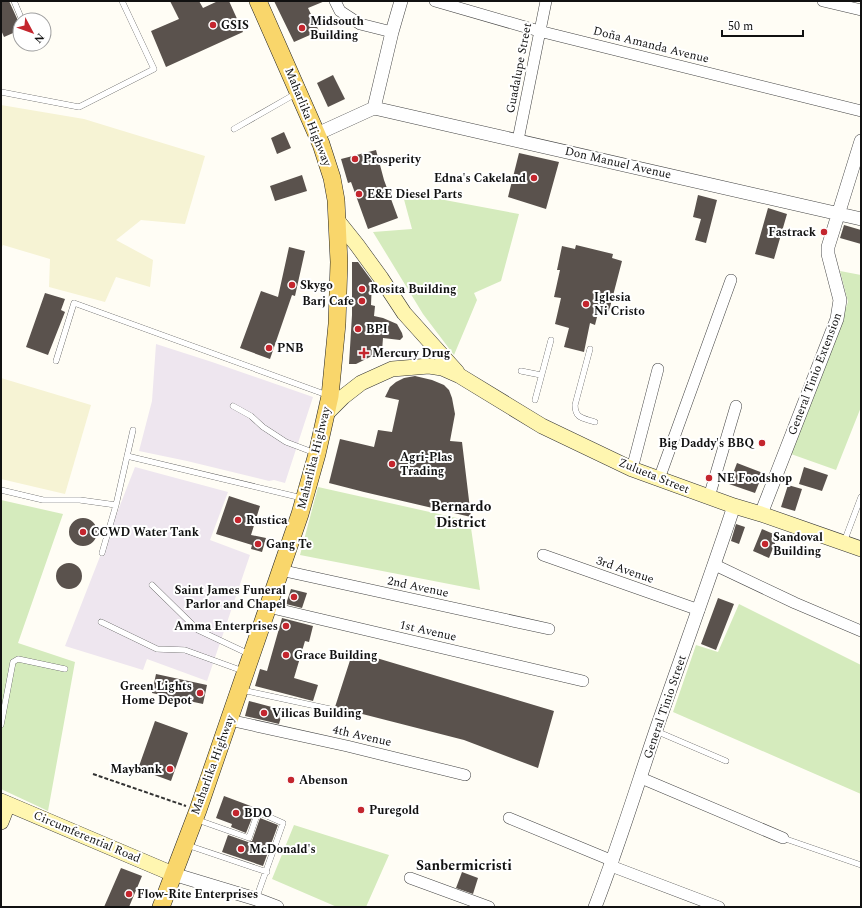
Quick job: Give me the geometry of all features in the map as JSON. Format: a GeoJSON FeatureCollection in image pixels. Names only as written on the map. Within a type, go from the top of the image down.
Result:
{"type":"FeatureCollection","features":[{"type":"Feature","properties":{"kind":"main road","name":"Maharlika Highway"},"geometry":{"type":"LineString","coordinates":[[161,907],[196,814],[268,607],[317,454],[330,396],[339,294],[336,200],[332,178],[324,151],[300,92],[258,1]]}},
{"type":"Feature","properties":{"kind":"main road","name":"Zulueta Street"},"geometry":{"type":"LineString","coordinates":[[337,220],[382,278],[404,313],[460,376]]}},
{"type":"Feature","properties":{"kind":"main road","name":"Zulueta Street"},"geometry":{"type":"LineString","coordinates":[[327,413],[343,397],[361,383],[392,369],[428,366],[442,368],[460,376],[542,426],[632,469],[734,506],[861,548]]}},
{"type":"Feature","properties":{"kind":"main road"},"geometry":{"type":"LineString","coordinates":[[1,822],[5,802]]}},
{"type":"Feature","properties":{"kind":"main road","name":"Circumferential Road"},"geometry":{"type":"LineString","coordinates":[[5,802],[173,874]]}},
{"type":"Feature","properties":{"kind":"street"},"geometry":{"type":"LineString","coordinates":[[335,1],[340,11],[360,24],[392,32]]}},
{"type":"Feature","properties":{"kind":"street"},"geometry":{"type":"LineString","coordinates":[[317,134],[374,108],[401,1]]}},
{"type":"Feature","properties":{"kind":"street","name":"Doña Amanda Avenue"},"geometry":{"type":"LineString","coordinates":[[435,1],[539,31],[861,111]]}},
{"type":"Feature","properties":{"kind":"street","name":"Guadalupe Street"},"geometry":{"type":"LineString","coordinates":[[518,140],[546,1]]}},
{"type":"Feature","properties":{"kind":"street"},"geometry":{"type":"LineString","coordinates":[[823,1],[861,10]]}},
{"type":"Feature","properties":{"kind":"street","name":"Don Manuel Avenue"},"geometry":{"type":"LineString","coordinates":[[374,108],[861,219]]}},
{"type":"Feature","properties":{"kind":"street","name":"General Tinio Extension"},"geometry":{"type":"LineString","coordinates":[[761,514],[837,319],[840,300],[828,254],[828,247],[840,214],[861,141]]}},
{"type":"Feature","properties":{"kind":"street"},"geometry":{"type":"LineString","coordinates":[[659,479],[731,280]]}},
{"type":"Feature","properties":{"kind":"street"},"geometry":{"type":"LineString","coordinates":[[632,469],[658,369]]}},
{"type":"Feature","properties":{"kind":"street"},"geometry":{"type":"LineString","coordinates":[[709,497],[736,406]]}},
{"type":"Feature","properties":{"kind":"street","name":"General Tinio Street"},"geometry":{"type":"LineString","coordinates":[[595,907],[612,863],[734,506]]}},
{"type":"Feature","properties":{"kind":"street","name":"3rd Avenue"},"geometry":{"type":"LineString","coordinates":[[543,555],[699,610]]}},
{"type":"Feature","properties":{"kind":"street"},"geometry":{"type":"LineString","coordinates":[[715,565],[794,603],[861,631]]}},
{"type":"Feature","properties":{"kind":"street","name":"2nd Avenue"},"geometry":{"type":"LineString","coordinates":[[280,570],[549,630]]}},
{"type":"Feature","properties":{"kind":"street","name":"1st Avenue"},"geometry":{"type":"LineString","coordinates":[[268,607],[583,681]]}},
{"type":"Feature","properties":{"kind":"street","name":"4th Avenue"},"geometry":{"type":"LineString","coordinates":[[229,720],[347,746],[465,775]]}},
{"type":"Feature","properties":{"kind":"street"},"geometry":{"type":"LineString","coordinates":[[641,778],[783,838]]}},
{"type":"Feature","properties":{"kind":"street"},"geometry":{"type":"LineString","coordinates":[[509,818],[612,863],[719,907]]}},
{"type":"Feature","properties":{"kind":"street"},"geometry":{"type":"LineString","coordinates":[[173,874],[256,899],[276,907]]}},
{"type":"Feature","properties":{"kind":"street"},"geometry":{"type":"LineString","coordinates":[[410,878],[489,907]]}},
{"type":"Feature","properties":{"kind":"lane"},"geometry":{"type":"LineString","coordinates":[[14,1],[19,12]]}},
{"type":"Feature","properties":{"kind":"lane"},"geometry":{"type":"LineString","coordinates":[[1,92],[79,107],[154,69],[122,1]]}},
{"type":"Feature","properties":{"kind":"lane"},"geometry":{"type":"LineString","coordinates":[[234,129],[300,92]]}},
{"type":"Feature","properties":{"kind":"lane"},"geometry":{"type":"LineString","coordinates":[[56,361],[74,303],[330,396]]}},
{"type":"Feature","properties":{"kind":"lane"},"geometry":{"type":"LineString","coordinates":[[535,400],[551,340]]}},
{"type":"Feature","properties":{"kind":"lane"},"geometry":{"type":"LineString","coordinates":[[590,349],[575,405],[575,412],[578,416],[595,422]]}},
{"type":"Feature","properties":{"kind":"lane"},"geometry":{"type":"LineString","coordinates":[[521,371],[541,375]]}},
{"type":"Feature","properties":{"kind":"lane"},"geometry":{"type":"LineString","coordinates":[[233,406],[251,416],[263,427],[286,442],[317,454]]}},
{"type":"Feature","properties":{"kind":"lane"},"geometry":{"type":"LineString","coordinates":[[102,553],[116,505],[133,430]]}},
{"type":"Feature","properties":{"kind":"lane"},"geometry":{"type":"LineString","coordinates":[[127,456],[304,498]]}},
{"type":"Feature","properties":{"kind":"lane"},"geometry":{"type":"LineString","coordinates":[[1,490],[43,500],[80,500],[116,505]]}},
{"type":"Feature","properties":{"kind":"lane"},"geometry":{"type":"LineString","coordinates":[[843,542],[861,497]]}},
{"type":"Feature","properties":{"kind":"lane"},"geometry":{"type":"LineString","coordinates":[[152,585],[198,630],[251,655]]}},
{"type":"Feature","properties":{"kind":"lane"},"geometry":{"type":"LineString","coordinates":[[101,622],[157,649],[185,650],[245,672]]}},
{"type":"Feature","properties":{"kind":"lane"},"geometry":{"type":"LineString","coordinates":[[1,725],[13,662],[18,659],[65,669]]}},
{"type":"Feature","properties":{"kind":"lane"},"geometry":{"type":"LineString","coordinates":[[239,690],[330,708]]}},
{"type":"Feature","properties":{"kind":"lane"},"geometry":{"type":"LineString","coordinates":[[656,731],[726,761]]}},
{"type":"Feature","properties":{"kind":"lane"},"geometry":{"type":"LineString","coordinates":[[196,814],[249,838],[258,812],[283,823],[267,872],[256,899]]}},
{"type":"Feature","properties":{"kind":"lane"},"geometry":{"type":"LineString","coordinates":[[783,838],[861,865]]}},
{"type":"Feature","properties":{"kind":"lane"},"geometry":{"type":"LineString","coordinates":[[184,844],[267,872]]}},
{"type":"Feature","properties":{"kind":"path"},"geometry":{"type":"LineString","coordinates":[[93,774],[196,814]]}},
{"type":"Feature","properties":{"kind":"shaded area"},"geometry":{"type":"Polygon","coordinates":[[[1,105],[84,119],[205,156],[185,224],[141,220],[116,240],[153,260],[150,287],[116,277],[105,302],[49,287],[50,259],[3,245],[1,249],[1,105]]]}},
{"type":"Feature","properties":{"kind":"shaded area"},"geometry":{"type":"Polygon","coordinates":[[[156,344],[313,397],[285,483],[274,480],[269,481],[139,451],[152,401],[156,344]]]}},
{"type":"Feature","properties":{"kind":"shaded area"},"geometry":{"type":"Polygon","coordinates":[[[1,378],[91,405],[65,494],[1,479],[1,378]]]}},
{"type":"Feature","properties":{"kind":"shaded area"},"geometry":{"type":"Polygon","coordinates":[[[135,467],[228,492],[210,540],[250,555],[207,681],[147,659],[143,670],[65,646],[135,467]]]}},
{"type":"Feature","properties":{"kind":"green space"},"geometry":{"type":"Polygon","coordinates":[[[402,192],[519,214],[501,281],[474,293],[477,300],[454,355],[423,314],[373,232],[412,229],[402,192]]]}},
{"type":"Feature","properties":{"kind":"green space"},"geometry":{"type":"Polygon","coordinates":[[[840,271],[861,275],[861,407],[836,470],[791,454],[848,302],[840,271]]]}},
{"type":"Feature","properties":{"kind":"green space"},"geometry":{"type":"Polygon","coordinates":[[[318,487],[470,521],[480,590],[300,555],[318,487]]]}},
{"type":"Feature","properties":{"kind":"green space"},"geometry":{"type":"Polygon","coordinates":[[[1,500],[63,514],[18,643],[75,662],[48,811],[1,789],[1,500]]]}},
{"type":"Feature","properties":{"kind":"green space"},"geometry":{"type":"Polygon","coordinates":[[[739,604],[861,665],[861,794],[673,712],[696,645],[718,652],[739,604]]]}},
{"type":"Feature","properties":{"kind":"green space"},"geometry":{"type":"Polygon","coordinates":[[[294,825],[389,855],[366,907],[337,907],[272,879],[294,825]]]}},
{"type":"Feature","properties":{"kind":"building"},"geometry":{"type":"Polygon","coordinates":[[[1,1],[9,1],[14,12],[12,12],[12,34],[4,37],[1,30],[1,1]]]}},
{"type":"Feature","properties":{"kind":"building"},"geometry":{"type":"Polygon","coordinates":[[[170,1],[199,1],[203,8],[218,1],[229,1],[243,32],[166,67],[151,31],[179,19],[170,1]]]}},
{"type":"Feature","properties":{"kind":"building"},"geometry":{"type":"Polygon","coordinates":[[[274,1],[325,1],[308,8],[319,31],[294,42],[274,1]]]}},
{"type":"Feature","properties":{"kind":"building"},"geometry":{"type":"Polygon","coordinates":[[[333,75],[345,99],[328,107],[317,83],[333,75]]]}},
{"type":"Feature","properties":{"kind":"building"},"geometry":{"type":"Polygon","coordinates":[[[284,132],[291,148],[277,154],[271,138],[284,132]]]}},
{"type":"Feature","properties":{"kind":"building"},"geometry":{"type":"Polygon","coordinates":[[[376,150],[384,180],[398,218],[368,229],[351,182],[348,183],[341,159],[376,150]]]}},
{"type":"Feature","properties":{"kind":"building"},"geometry":{"type":"Polygon","coordinates":[[[519,153],[559,162],[546,209],[508,197],[519,153]]]}},
{"type":"Feature","properties":{"kind":"building"},"geometry":{"type":"Polygon","coordinates":[[[302,175],[307,191],[275,201],[270,186],[302,175]]]}},
{"type":"Feature","properties":{"kind":"building"},"geometry":{"type":"Polygon","coordinates":[[[698,195],[717,200],[706,243],[695,240],[701,219],[693,217],[698,195]]]}},
{"type":"Feature","properties":{"kind":"building"},"geometry":{"type":"Polygon","coordinates":[[[768,208],[787,214],[774,259],[755,254],[768,208]]]}},
{"type":"Feature","properties":{"kind":"building"},"geometry":{"type":"Polygon","coordinates":[[[844,225],[861,230],[861,244],[840,238],[844,225]]]}},
{"type":"Feature","properties":{"kind":"building","name":"Iglesia Ni Cristo"},"geometry":{"type":"Polygon","coordinates":[[[576,245],[613,254],[612,258],[622,261],[609,311],[599,309],[595,325],[590,323],[584,352],[564,347],[569,328],[555,324],[561,298],[554,297],[560,270],[557,270],[562,246],[575,249],[576,245]]]}},
{"type":"Feature","properties":{"kind":"building"},"geometry":{"type":"Polygon","coordinates":[[[289,247],[305,251],[295,296],[292,295],[270,359],[240,348],[261,291],[278,297],[289,247]]]}},
{"type":"Feature","properties":{"kind":"building"},"geometry":{"type":"Polygon","coordinates":[[[352,262],[358,262],[372,281],[371,305],[375,306],[374,316],[397,324],[403,337],[400,340],[383,338],[382,351],[356,364],[349,364],[352,315],[352,262]]]}},
{"type":"Feature","properties":{"kind":"building"},"geometry":{"type":"Polygon","coordinates":[[[45,293],[65,299],[61,310],[65,312],[48,355],[26,347],[45,293]]]}},
{"type":"Feature","properties":{"kind":"building"},"geometry":{"type":"Polygon","coordinates":[[[415,376],[432,380],[444,385],[449,390],[455,414],[450,441],[462,442],[471,517],[329,483],[340,439],[374,447],[378,430],[392,432],[399,400],[385,397],[390,387],[396,382],[404,378],[415,376]]]}},
{"type":"Feature","properties":{"kind":"building"},"geometry":{"type":"Polygon","coordinates":[[[737,463],[763,473],[755,493],[729,484],[737,463]]]}},
{"type":"Feature","properties":{"kind":"building"},"geometry":{"type":"Polygon","coordinates":[[[804,467],[828,475],[822,491],[799,484],[804,467]]]}},
{"type":"Feature","properties":{"kind":"building"},"geometry":{"type":"Polygon","coordinates":[[[788,485],[802,489],[795,511],[781,507],[788,485]]]}},
{"type":"Feature","properties":{"kind":"building","name":"Rustica"},"geometry":{"type":"Polygon","coordinates":[[[229,496],[260,506],[251,535],[266,538],[262,552],[251,549],[252,545],[216,534],[229,496]]]}},
{"type":"Feature","properties":{"kind":"building","name":"CCWD Water Tank"},"geometry":{"type":"Polygon","coordinates":[[[83,518],[93,522],[97,532],[93,542],[83,546],[73,542],[69,532],[73,522],[83,518]]]}},
{"type":"Feature","properties":{"kind":"building"},"geometry":{"type":"Polygon","coordinates":[[[736,524],[745,527],[739,544],[731,541],[736,524]]]}},
{"type":"Feature","properties":{"kind":"building","name":"Sandoval Building"},"geometry":{"type":"Polygon","coordinates":[[[762,529],[778,536],[769,558],[753,551],[762,529]]]}},
{"type":"Feature","properties":{"kind":"building","name":"CCWD Water Tank"},"geometry":{"type":"Polygon","coordinates":[[[69,563],[78,567],[82,576],[78,585],[69,589],[60,585],[56,576],[60,567],[69,563]]]}},
{"type":"Feature","properties":{"kind":"building"},"geometry":{"type":"Polygon","coordinates":[[[291,589],[307,593],[302,608],[286,604],[291,589]]]}},
{"type":"Feature","properties":{"kind":"building"},"geometry":{"type":"Polygon","coordinates":[[[718,598],[734,604],[716,650],[701,644],[718,598]]]}},
{"type":"Feature","properties":{"kind":"building"},"geometry":{"type":"Polygon","coordinates":[[[282,618],[313,626],[309,642],[305,641],[294,678],[318,685],[313,701],[255,686],[260,669],[267,671],[282,618]]]}},
{"type":"Feature","properties":{"kind":"building"},"geometry":{"type":"Polygon","coordinates":[[[353,651],[554,711],[538,768],[464,740],[335,707],[353,651]]]}},
{"type":"Feature","properties":{"kind":"building"},"geometry":{"type":"Polygon","coordinates":[[[156,674],[207,685],[203,704],[152,693],[156,674]]]}},
{"type":"Feature","properties":{"kind":"building","name":"Vilicas Building"},"geometry":{"type":"Polygon","coordinates":[[[249,701],[283,710],[279,724],[245,716],[249,701]]]}},
{"type":"Feature","properties":{"kind":"building"},"geometry":{"type":"Polygon","coordinates":[[[155,721],[188,733],[171,781],[138,769],[155,721]]]}},
{"type":"Feature","properties":{"kind":"building","name":"BDO"},"geometry":{"type":"Polygon","coordinates":[[[224,796],[256,808],[246,833],[231,827],[232,824],[216,818],[224,796]]]}},
{"type":"Feature","properties":{"kind":"building"},"geometry":{"type":"Polygon","coordinates":[[[260,818],[278,825],[263,866],[222,852],[228,835],[248,842],[252,841],[260,818]]]}},
{"type":"Feature","properties":{"kind":"building"},"geometry":{"type":"Polygon","coordinates":[[[121,868],[142,876],[129,907],[104,907],[121,868]]]}},
{"type":"Feature","properties":{"kind":"building"},"geometry":{"type":"Polygon","coordinates":[[[462,872],[478,878],[473,894],[456,888],[462,872]]]}},
{"type":"Feature","properties":{"kind":"place","name":"GSIS"},"geometry":{"type":"Point","coordinates":[213,25]}},
{"type":"Feature","properties":{"kind":"place","name":"Midsouth Building"},"geometry":{"type":"Point","coordinates":[302,28]}},
{"type":"Feature","properties":{"kind":"place","name":"Prosperity"},"geometry":{"type":"Point","coordinates":[355,159]}},
{"type":"Feature","properties":{"kind":"place","name":"Edna's Cakeland"},"geometry":{"type":"Point","coordinates":[534,178]}},
{"type":"Feature","properties":{"kind":"place","name":"E&E Diesel Parts"},"geometry":{"type":"Point","coordinates":[359,194]}},
{"type":"Feature","properties":{"kind":"place","name":"Fastrack"},"geometry":{"type":"Point","coordinates":[824,232]}},
{"type":"Feature","properties":{"kind":"place","name":"Skygo"},"geometry":{"type":"Point","coordinates":[292,285]}},
{"type":"Feature","properties":{"kind":"place","name":"Rosita Building"},"geometry":{"type":"Point","coordinates":[362,289]}},
{"type":"Feature","properties":{"kind":"place","name":"Barj Cafe"},"geometry":{"type":"Point","coordinates":[362,301]}},
{"type":"Feature","properties":{"kind":"place","name":"Iglesia Ni Cristo"},"geometry":{"type":"Point","coordinates":[586,304]}},
{"type":"Feature","properties":{"kind":"place","name":"BPI"},"geometry":{"type":"Point","coordinates":[358,329]}},
{"type":"Feature","properties":{"kind":"place","name":"PNB"},"geometry":{"type":"Point","coordinates":[269,348]}},
{"type":"Feature","properties":{"kind":"place","name":"Mercury Drug"},"geometry":{"type":"Point","coordinates":[364,353]}},
{"type":"Feature","properties":{"kind":"place","name":"Big Daddy's BBQ"},"geometry":{"type":"Point","coordinates":[762,443]}},
{"type":"Feature","properties":{"kind":"place","name":"Agri-Plas Trading"},"geometry":{"type":"Point","coordinates":[392,464]}},
{"type":"Feature","properties":{"kind":"place","name":"NE Foodshop"},"geometry":{"type":"Point","coordinates":[709,478]}},
{"type":"Feature","properties":{"kind":"place","name":"Rustica"},"geometry":{"type":"Point","coordinates":[238,520]}},
{"type":"Feature","properties":{"kind":"place","name":"CCWD Water Tank"},"geometry":{"type":"Point","coordinates":[83,532]}},
{"type":"Feature","properties":{"kind":"place","name":"Gang Te"},"geometry":{"type":"Point","coordinates":[258,544]}},
{"type":"Feature","properties":{"kind":"place","name":"Sandoval Building"},"geometry":{"type":"Point","coordinates":[765,544]}},
{"type":"Feature","properties":{"kind":"place","name":"Saint James Funeral Parlor and Chapel"},"geometry":{"type":"Point","coordinates":[294,597]}},
{"type":"Feature","properties":{"kind":"place","name":"Amma Enterprises"},"geometry":{"type":"Point","coordinates":[286,626]}},
{"type":"Feature","properties":{"kind":"place","name":"Grace Building"},"geometry":{"type":"Point","coordinates":[286,655]}},
{"type":"Feature","properties":{"kind":"place","name":"Green Lights Home Depot"},"geometry":{"type":"Point","coordinates":[200,693]}},
{"type":"Feature","properties":{"kind":"place","name":"Vilicas Building"},"geometry":{"type":"Point","coordinates":[264,713]}},
{"type":"Feature","properties":{"kind":"place","name":"Maybank"},"geometry":{"type":"Point","coordinates":[170,769]}},
{"type":"Feature","properties":{"kind":"place","name":"Abenson"},"geometry":{"type":"Point","coordinates":[291,780]}},
{"type":"Feature","properties":{"kind":"place","name":"Puregold"},"geometry":{"type":"Point","coordinates":[361,810]}},
{"type":"Feature","properties":{"kind":"place","name":"BDO"},"geometry":{"type":"Point","coordinates":[236,813]}},
{"type":"Feature","properties":{"kind":"place","name":"McDonald's"},"geometry":{"type":"Point","coordinates":[241,849]}},
{"type":"Feature","properties":{"kind":"place","name":"Flow-Rite Enterprises"},"geometry":{"type":"Point","coordinates":[129,894]}},
{"type":"Feature","properties":{"kind":"district","name":"Bernardo District"},"geometry":{"type":"Point","coordinates":[461,514]}},
{"type":"Feature","properties":{"kind":"district","name":"Sanbermicristi"},"geometry":{"type":"Point","coordinates":[464,865]}}]}
